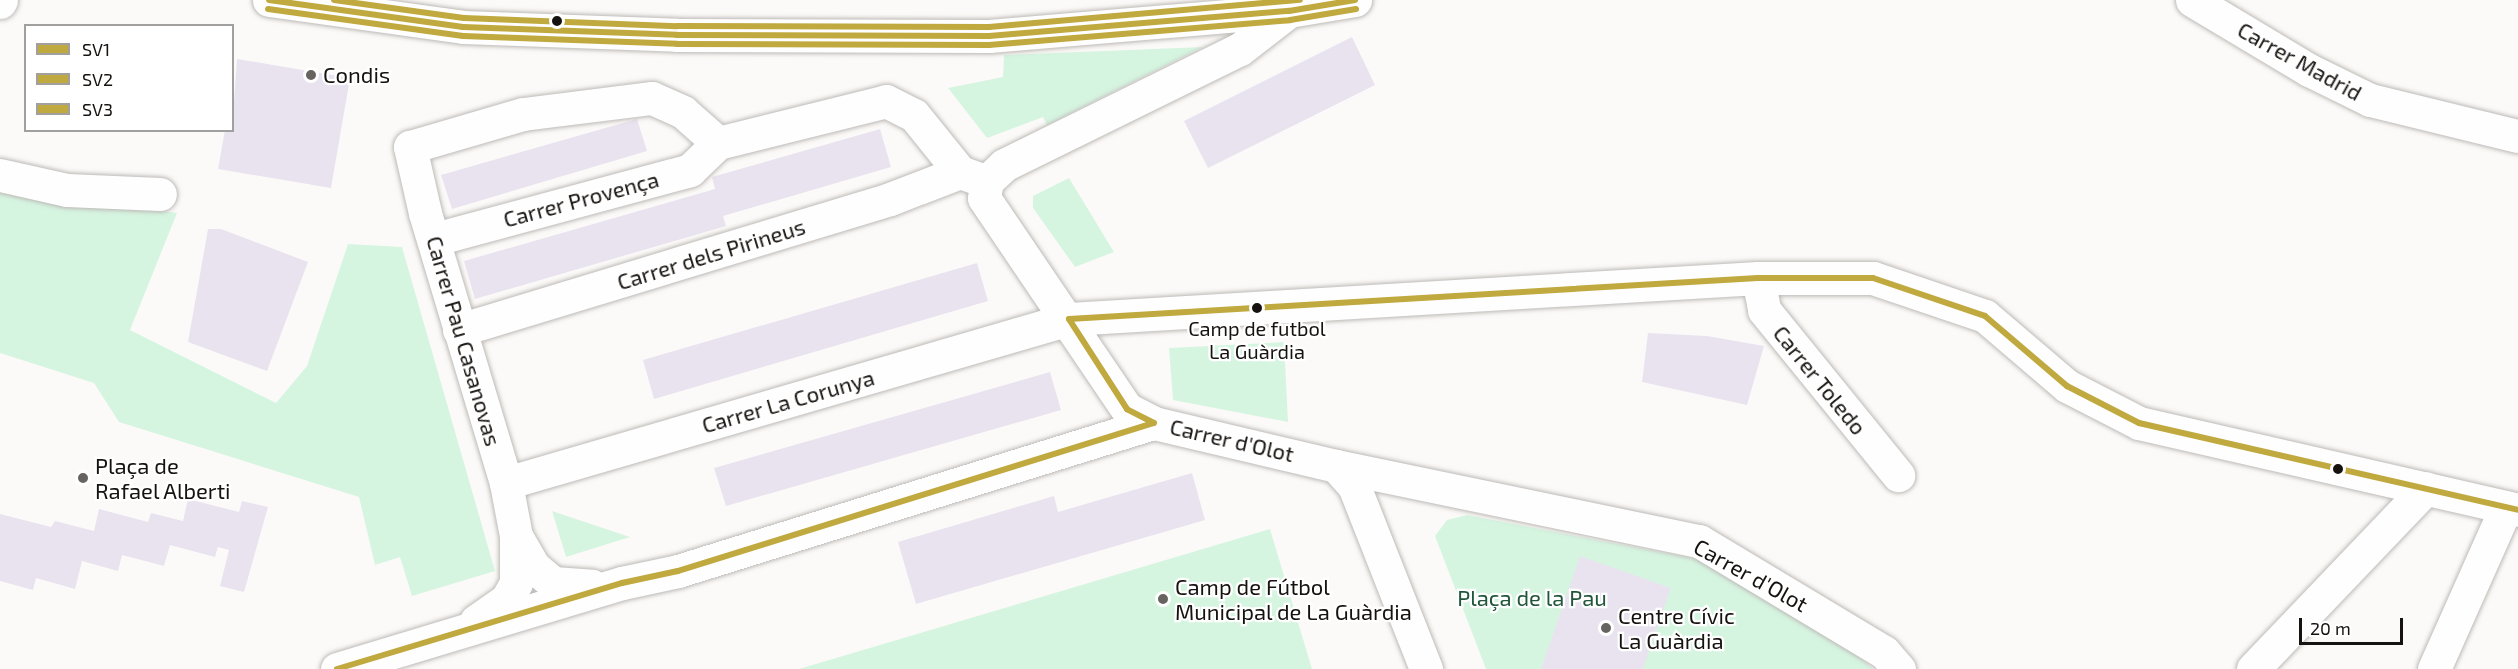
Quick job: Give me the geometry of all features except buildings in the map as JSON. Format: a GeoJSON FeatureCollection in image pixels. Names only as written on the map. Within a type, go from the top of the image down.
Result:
{"type":"FeatureCollection","features":[{"type":"Feature","properties":{"kind":"street"},"geometry":{"type":"LineString","coordinates":[[269,0],[463,27],[689,35],[989,36],[1289,11],[1355,0]]}},
{"type":"Feature","properties":{"kind":"street","name":"Carrer Madrid"},"geometry":{"type":"LineString","coordinates":[[2193,0],[2309,70],[2370,100],[2518,136]]}},
{"type":"Feature","properties":{"kind":"street","name":"Carrer dels Pirineus"},"geometry":{"type":"LineString","coordinates":[[459,330],[890,199],[974,176],[1004,165],[1240,49],[1289,11]]}},
{"type":"Feature","properties":{"kind":"street","name":"Carrer Pau Casanovas"},"geometry":{"type":"LineString","coordinates":[[462,631],[507,599],[516,583],[516,536],[506,483],[459,330],[410,147],[523,114],[652,98],[683,112],[718,143]]}},
{"type":"Feature","properties":{"kind":"street"},"geometry":{"type":"LineString","coordinates":[[718,143],[886,101],[914,115],[974,176],[984,198],[1069,319],[1127,409],[1154,423]]}},
{"type":"Feature","properties":{"kind":"street","name":"Carrer Provença"},"geometry":{"type":"LineString","coordinates":[[435,239],[690,170],[718,143]]}},
{"type":"Feature","properties":{"kind":"street"},"geometry":{"type":"LineString","coordinates":[[0,176],[67,190],[160,194]]}},
{"type":"Feature","properties":{"kind":"street","name":"Carrer La Corunya"},"geometry":{"type":"LineString","coordinates":[[506,483],[1069,319],[1758,278],[1874,278],[1985,316],[2067,386],[2139,423],[2512,508]]}},
{"type":"Feature","properties":{"kind":"street","name":"Carrer Toledo"},"geometry":{"type":"LineString","coordinates":[[1758,278],[1764,310],[1898,475]]}},
{"type":"Feature","properties":{"kind":"street","name":"Carrer d'Olot"},"geometry":{"type":"LineString","coordinates":[[337,669],[622,583],[678,571],[1154,423],[1336,466],[1699,541],[1884,652],[1899,669]]}},
{"type":"Feature","properties":{"kind":"street"},"geometry":{"type":"LineString","coordinates":[[1336,466],[1354,486],[1426,669]]}},
{"type":"Feature","properties":{"kind":"street"},"geometry":{"type":"LineString","coordinates":[[2253,669],[2426,488]]}},
{"type":"Feature","properties":{"kind":"street"},"geometry":{"type":"LineString","coordinates":[[2434,669],[2512,508]]}},
{"type":"Feature","properties":{"kind":"street","name":"Carrer Pau Casanovas"},"geometry":{"type":"LineString","coordinates":[[516,536],[534,567],[553,583],[573,587],[622,583]]}},
{"type":"Feature","properties":{"kind":"green space"},"geometry":{"type":"Polygon","coordinates":[[[1203,47],[1047,125],[1043,117],[987,138],[948,88],[1003,77],[1004,55],[1203,47]]]}},
{"type":"Feature","properties":{"kind":"green space"},"geometry":{"type":"Polygon","coordinates":[[[1069,178],[1114,252],[1075,267],[1033,208],[1033,196],[1069,178]]]}},
{"type":"Feature","properties":{"kind":"green space"},"geometry":{"type":"Polygon","coordinates":[[[0,185],[177,213],[130,330],[276,403],[307,366],[348,244],[402,247],[495,571],[412,596],[400,557],[375,565],[359,497],[119,422],[94,383],[0,353],[0,185]]]}},
{"type":"Feature","properties":{"kind":"green space"},"geometry":{"type":"Polygon","coordinates":[[[1284,342],[1288,422],[1173,400],[1169,348],[1284,342]]]}},
{"type":"Feature","properties":{"kind":"green space"},"geometry":{"type":"Polygon","coordinates":[[[552,511],[630,537],[566,557],[552,511]]]}},
{"type":"Feature","properties":{"kind":"green space","name":"Plaça de la Pau"},"geometry":{"type":"Polygon","coordinates":[[[1467,515],[1696,559],[1848,647],[1873,669],[1486,669],[1435,536],[1447,520],[1467,515]]]}},
{"type":"Feature","properties":{"kind":"green space","name":"Camp de Fútbol Municipal de La Guàrdia"},"geometry":{"type":"Polygon","coordinates":[[[1270,529],[1312,669],[799,669],[1270,529]]]}},
{"type":"Feature","properties":{"kind":"transit line","name":"SV1"},"geometry":{"type":"LineString","coordinates":[[269,0],[463,27],[677,35],[989,36],[1289,11],[1355,0]]}},
{"type":"Feature","properties":{"kind":"transit line","name":"SV3"},"geometry":{"type":"LineString","coordinates":[[334,0],[464,18],[677,26],[989,27],[1300,0]]}},
{"type":"Feature","properties":{"kind":"transit line","name":"SV2"},"geometry":{"type":"LineString","coordinates":[[268,9],[463,36],[677,44],[989,45],[1290,20],[1356,9]]}},
{"type":"Feature","properties":{"kind":"transit line","name":"SV1"},"geometry":{"type":"LineString","coordinates":[[1154,423],[1127,409],[1069,319],[1758,278],[1873,278],[1985,316],[2067,386],[2139,423],[2518,510]]}},
{"type":"Feature","properties":{"kind":"transit line","name":"SV1"},"geometry":{"type":"LineString","coordinates":[[337,669],[622,583],[678,571],[1154,423]]}},
{"type":"Feature","properties":{"kind":"place","name":"Condis"},"geometry":{"type":"Point","coordinates":[311,75]}},
{"type":"Feature","properties":{"kind":"place","name":"Camp de futbol La Guàrdia"},"geometry":{"type":"Point","coordinates":[1257,308]}},
{"type":"Feature","properties":{"kind":"place","name":"Plaça de Rafael Alberti"},"geometry":{"type":"Point","coordinates":[83,478]}},
{"type":"Feature","properties":{"kind":"place","name":"Camp de Fútbol Municipal de La Guàrdia"},"geometry":{"type":"Point","coordinates":[1163,599]}},
{"type":"Feature","properties":{"kind":"place","name":"Centre Cívic La Guàrdia"},"geometry":{"type":"Point","coordinates":[1606,628]}}]}
